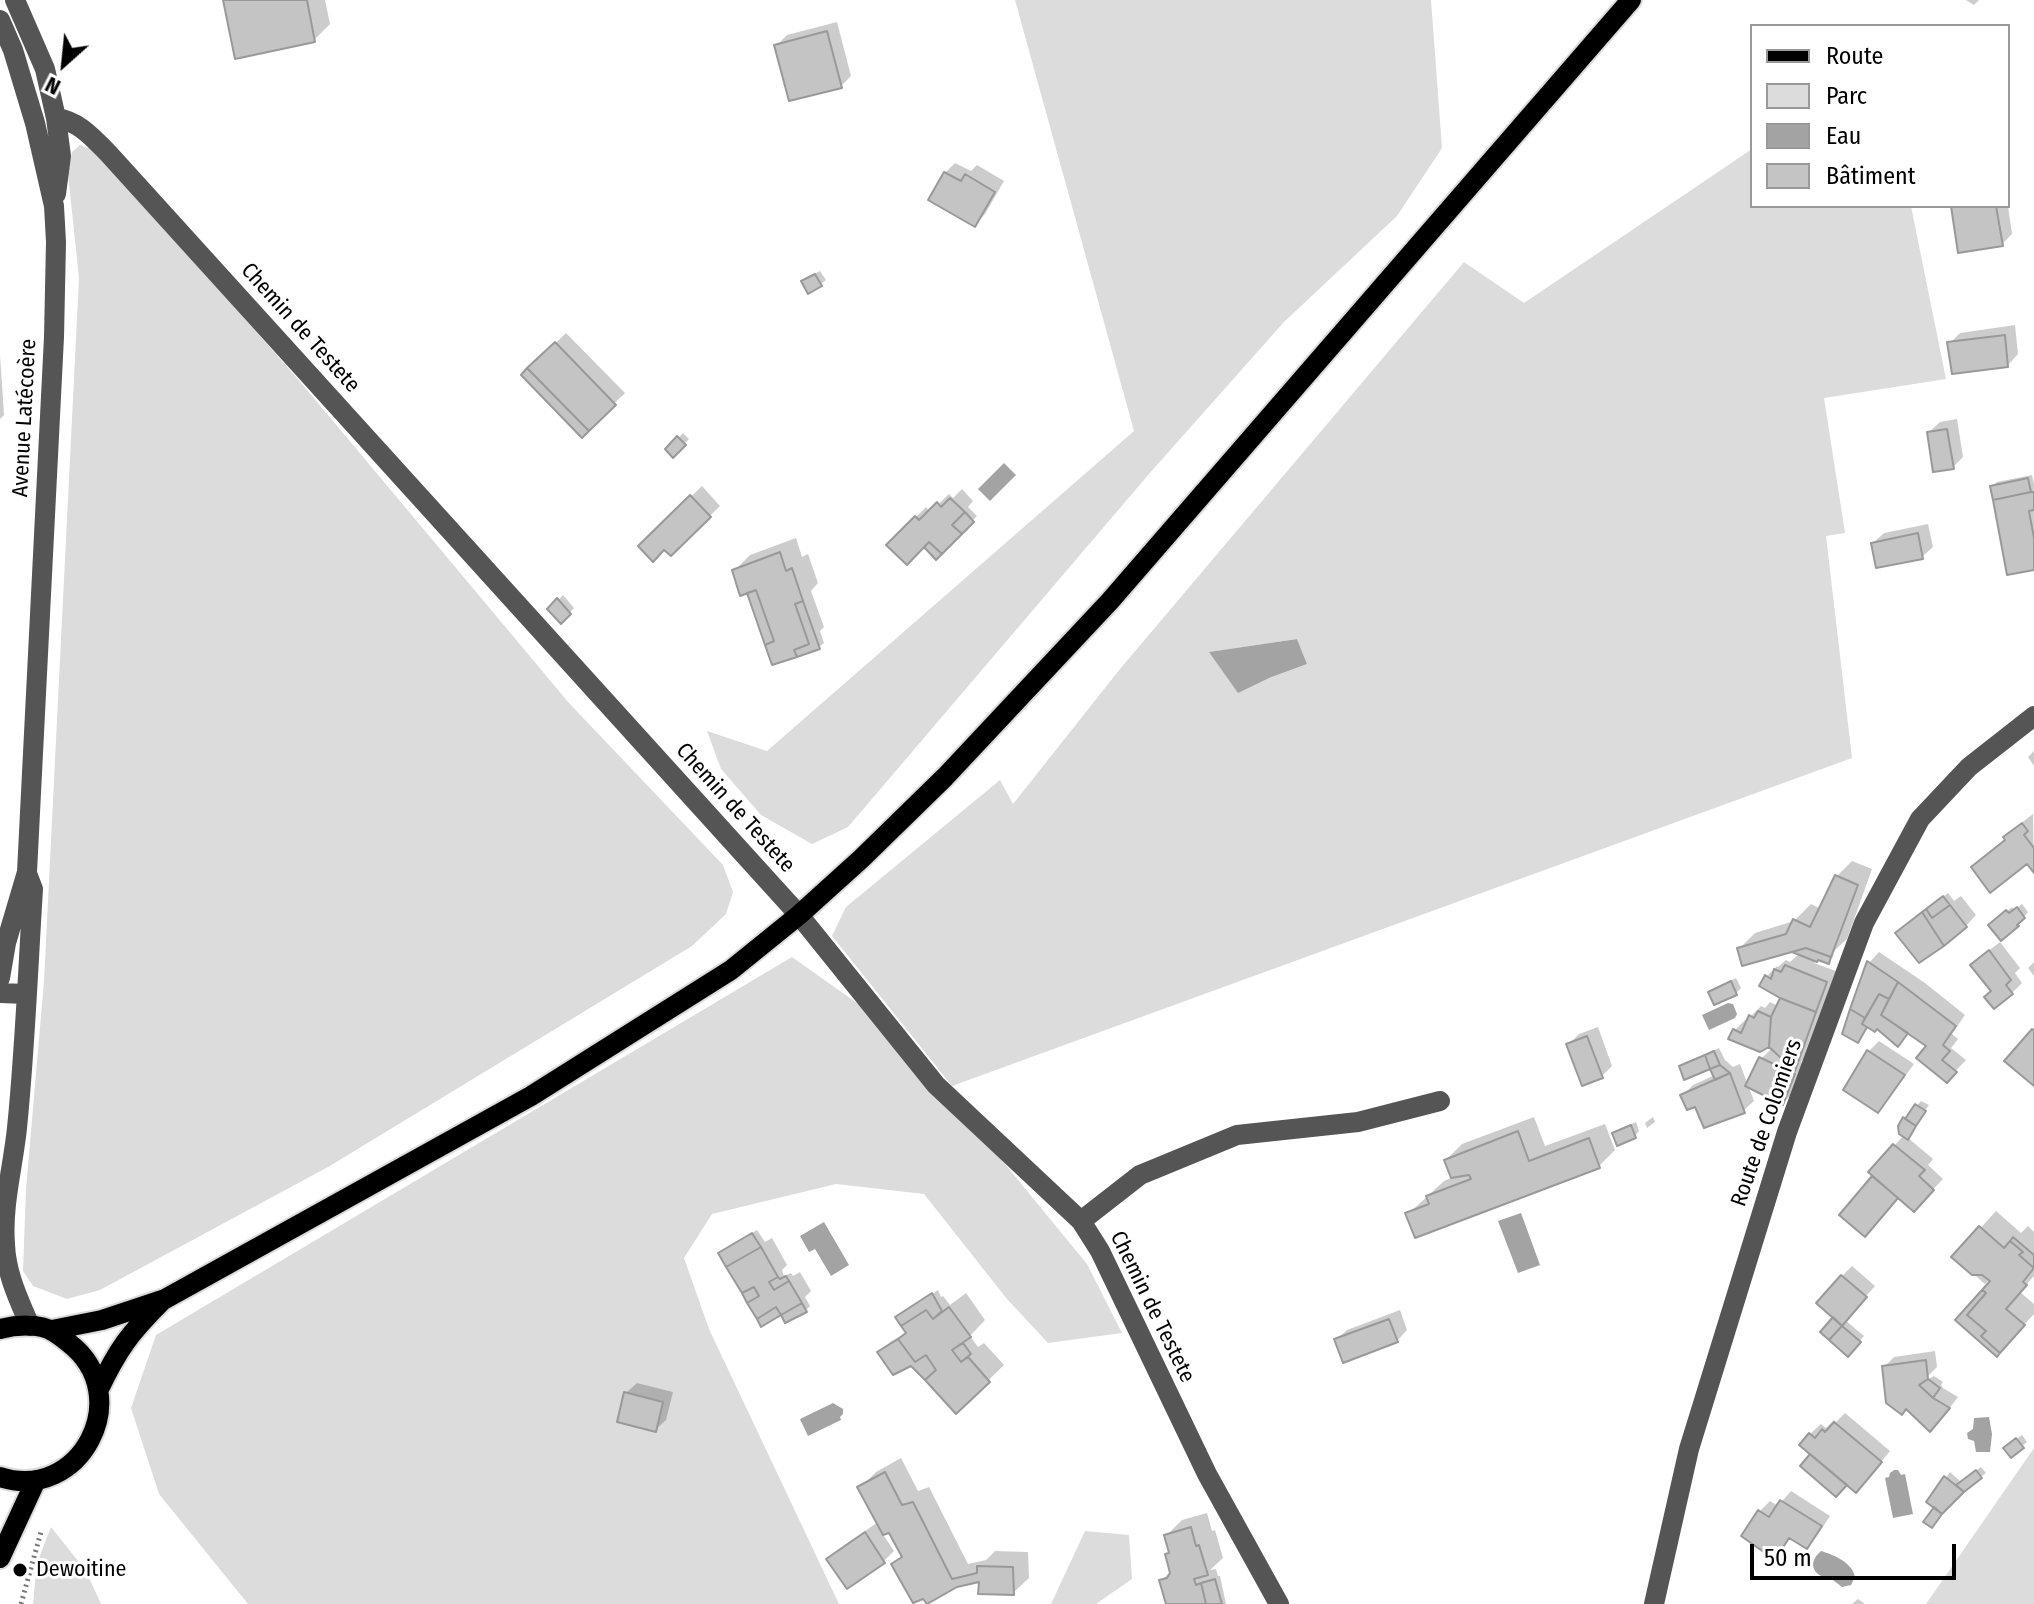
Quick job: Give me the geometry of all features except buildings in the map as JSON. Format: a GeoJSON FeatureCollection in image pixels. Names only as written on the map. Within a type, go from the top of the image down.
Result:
{"type":"FeatureCollection","features":[{"type":"Feature","properties":{"kind":"main road"},"geometry":{"type":"LineString","coordinates":[[0,1329],[30,1326],[52,1330],[102,1320],[165,1299],[531,1096],[731,970],[799,915],[945,777],[1110,601],[1631,0]]}},
{"type":"Feature","properties":{"kind":"main road"},"geometry":{"type":"LineString","coordinates":[[99,1389],[122,1345],[165,1299]]}},
{"type":"Feature","properties":{"kind":"main road"},"geometry":{"type":"LineString","coordinates":[[0,1477],[36,1480],[56,1473],[86,1447],[95,1429],[99,1389],[91,1369],[79,1351],[52,1330]]}},
{"type":"Feature","properties":{"kind":"main road"},"geometry":{"type":"LineString","coordinates":[[0,1558],[36,1480]]}},
{"type":"Feature","properties":{"kind":"street","name":"Avenue Latécoère"},"geometry":{"type":"LineString","coordinates":[[15,0],[45,69],[56,118],[61,156],[54,206]]}},
{"type":"Feature","properties":{"kind":"street","name":"Avenue Latécoère"},"geometry":{"type":"LineString","coordinates":[[0,20],[13,50],[35,123],[54,206],[56,242],[27,872],[6,943],[0,978]]}},
{"type":"Feature","properties":{"kind":"street","name":"Chemin de Testete"},"geometry":{"type":"LineString","coordinates":[[56,118],[68,120],[84,130],[108,153],[799,915],[936,1085],[1081,1221],[1100,1251],[1207,1474],[1279,1604]]}},
{"type":"Feature","properties":{"kind":"street","name":"Route de Colomiers"},"geometry":{"type":"LineString","coordinates":[[1654,1604],[1698,1419],[1787,1132],[1864,923],[1920,819],[1969,767],[2034,716]]}},
{"type":"Feature","properties":{"kind":"street","name":"Avenue Latécoère"},"geometry":{"type":"LineString","coordinates":[[27,872],[33,889],[17,1130],[2,1252],[30,1326]]}},
{"type":"Feature","properties":{"kind":"street"},"geometry":{"type":"LineString","coordinates":[[0,993],[26,994]]}},
{"type":"Feature","properties":{"kind":"street"},"geometry":{"type":"LineString","coordinates":[[1081,1221],[1140,1175],[1237,1135],[1358,1122],[1440,1101]]}},
{"type":"Feature","properties":{"kind":"street","name":"Avenue Latécoère"},"geometry":{"type":"LineString","coordinates":[[0,1143],[7,1192]]}},
{"type":"Feature","properties":{"kind":"path"},"geometry":{"type":"LineString","coordinates":[[21,1604],[42,1528]]}},
{"type":"Feature","properties":{"kind":"green space"},"geometry":{"type":"Polygon","coordinates":[[[1015,0],[1431,0],[1442,148],[1397,216],[1284,322],[1149,474],[848,827],[812,844],[761,815],[721,769],[707,731],[767,751],[1134,431],[1015,0]]]}},
{"type":"Feature","properties":{"kind":"green space"},"geometry":{"type":"Polygon","coordinates":[[[80,145],[97,151],[297,378],[569,703],[723,865],[733,892],[726,914],[692,946],[328,1167],[100,1290],[67,1299],[33,1286],[23,1271],[26,1189],[44,981],[79,278],[68,174],[72,152],[80,145]]]}},
{"type":"Feature","properties":{"kind":"green space"},"geometry":{"type":"Polygon","coordinates":[[[1750,150],[1750,208],[1911,208],[1946,379],[1824,398],[1845,533],[1826,536],[1852,758],[952,1086],[832,936],[846,907],[1000,780],[1013,804],[1120,669],[1464,262],[1524,303],[1750,150]],[[1297,639],[1210,652],[1269,678],[1307,664],[1297,639]]]}},
{"type":"Feature","properties":{"kind":"green space"},"geometry":{"type":"Polygon","coordinates":[[[792,957],[895,1030],[1087,1264],[1122,1333],[1048,1343],[1007,1299],[924,1194],[836,1184],[712,1214],[684,1258],[709,1329],[839,1604],[248,1604],[159,1494],[131,1408],[156,1335],[792,957]]]}},
{"type":"Feature","properties":{"kind":"green space"},"geometry":{"type":"Polygon","coordinates":[[[2034,1448],[2034,1604],[1926,1604],[2034,1448]]]}},
{"type":"Feature","properties":{"kind":"green space"},"geometry":{"type":"Polygon","coordinates":[[[51,1527],[86,1571],[101,1604],[33,1604],[37,1563],[51,1527]]]}},
{"type":"Feature","properties":{"kind":"green space"},"geometry":{"type":"Polygon","coordinates":[[[1085,1531],[1129,1535],[1132,1579],[1096,1604],[1051,1604],[1085,1531]]]}},
{"type":"Feature","properties":{"kind":"water"},"geometry":{"type":"Polygon","coordinates":[[[1004,463],[1016,475],[990,501],[978,489],[1004,463]]]}},
{"type":"Feature","properties":{"kind":"water"},"geometry":{"type":"Polygon","coordinates":[[[1297,639],[1307,664],[1238,693],[1209,652],[1297,639]]]}},
{"type":"Feature","properties":{"kind":"water"},"geometry":{"type":"Polygon","coordinates":[[[1728,1003],[1733,1004],[1737,1014],[1735,1018],[1709,1030],[1702,1015],[1728,1003]]]}},
{"type":"Feature","properties":{"kind":"water"},"geometry":{"type":"Polygon","coordinates":[[[1521,1213],[1540,1265],[1518,1273],[1498,1221],[1521,1213]]]}},
{"type":"Feature","properties":{"kind":"water"},"geometry":{"type":"Polygon","coordinates":[[[824,1222],[849,1265],[831,1276],[815,1249],[809,1252],[800,1236],[824,1222]]]}},
{"type":"Feature","properties":{"kind":"water"},"geometry":{"type":"Polygon","coordinates":[[[833,1403],[843,1409],[841,1420],[808,1436],[800,1419],[833,1403]]]}},
{"type":"Feature","properties":{"kind":"water"},"geometry":{"type":"Polygon","coordinates":[[[1989,1417],[1992,1434],[1990,1452],[1976,1452],[1974,1441],[1968,1439],[1967,1433],[1973,1429],[1974,1418],[1989,1417]]]}},
{"type":"Feature","properties":{"kind":"water"},"geometry":{"type":"Polygon","coordinates":[[[1894,1470],[1905,1474],[1913,1514],[1893,1518],[1885,1478],[1894,1470]]]}},
{"type":"Feature","properties":{"kind":"water"},"geometry":{"type":"Polygon","coordinates":[[[1821,1551],[1837,1557],[1850,1567],[1855,1577],[1851,1585],[1842,1587],[1815,1571],[1814,1562],[1821,1551]]]}},
{"type":"Feature","properties":{"kind":"place","name":"Dewoitine"},"geometry":{"type":"Point","coordinates":[20,1570]}}]}
